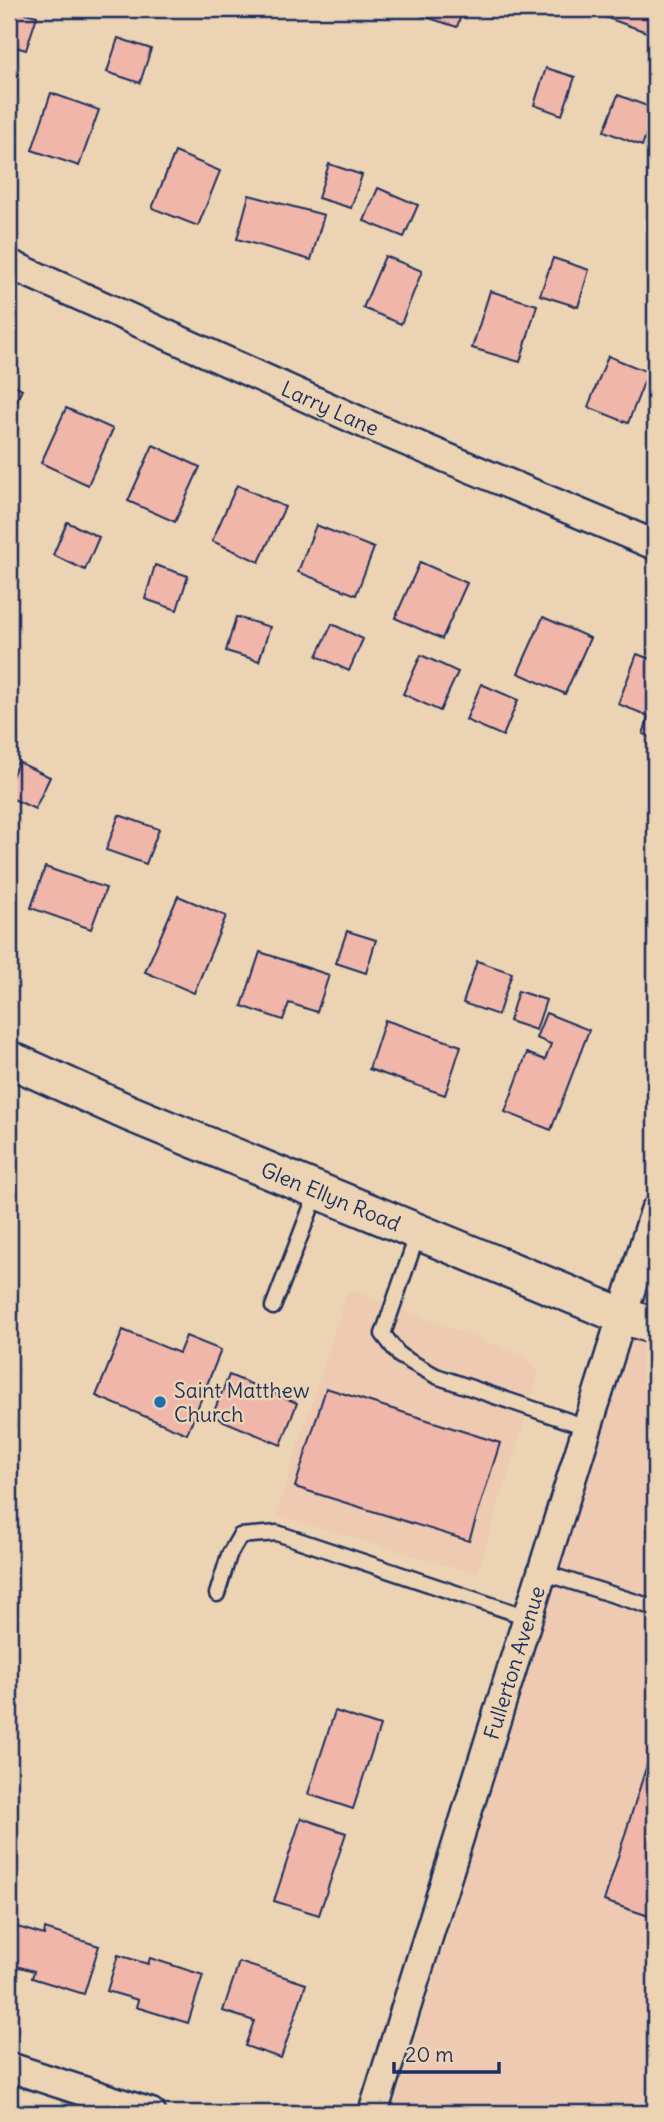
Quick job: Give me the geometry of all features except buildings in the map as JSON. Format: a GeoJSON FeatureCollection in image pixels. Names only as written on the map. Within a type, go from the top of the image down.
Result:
{"type":"FeatureCollection","features":[{"type":"Feature","properties":{"kind":"street","name":"Larry Lane"},"geometry":{"type":"LineString","coordinates":[[9,264],[368,425],[655,545]]}},
{"type":"Feature","properties":{"kind":"street","name":"Glen Ellyn Road"},"geometry":{"type":"LineString","coordinates":[[9,1059],[129,1113],[620,1315],[655,1326]]}},
{"type":"Feature","properties":{"kind":"street","name":"Fullerton Avenue"},"geometry":{"type":"LineString","coordinates":[[373,2113],[620,1315],[655,1211]]}},
{"type":"Feature","properties":{"kind":"street"},"geometry":{"type":"LineString","coordinates":[[9,2067],[143,2112]]}},
{"type":"Feature","properties":{"kind":"lane"},"geometry":{"type":"LineString","coordinates":[[273,1307],[318,1191]]}},
{"type":"Feature","properties":{"kind":"lane"},"geometry":{"type":"LineString","coordinates":[[418,1232],[383,1334],[400,1356],[436,1376],[586,1427]]}},
{"type":"Feature","properties":{"kind":"lane"},"geometry":{"type":"LineString","coordinates":[[218,1594],[229,1555],[240,1536],[277,1533],[527,1617]]}},
{"type":"Feature","properties":{"kind":"lane"},"geometry":{"type":"LineString","coordinates":[[541,1572],[655,1608]]}},
{"type":"Feature","properties":{"kind":"shaded area"},"geometry":{"type":"Polygon","coordinates":[[[348,1289],[527,1358],[539,1374],[477,1574],[276,1515],[348,1289]]]}},
{"type":"Feature","properties":{"kind":"shaded area"},"geometry":{"type":"Polygon","coordinates":[[[631,1337],[655,1345],[655,2113],[392,2113],[631,1337]]]}},
{"type":"Feature","properties":{"kind":"place","name":"Saint Matthew Church"},"geometry":{"type":"Point","coordinates":[160,1402]}}]}
